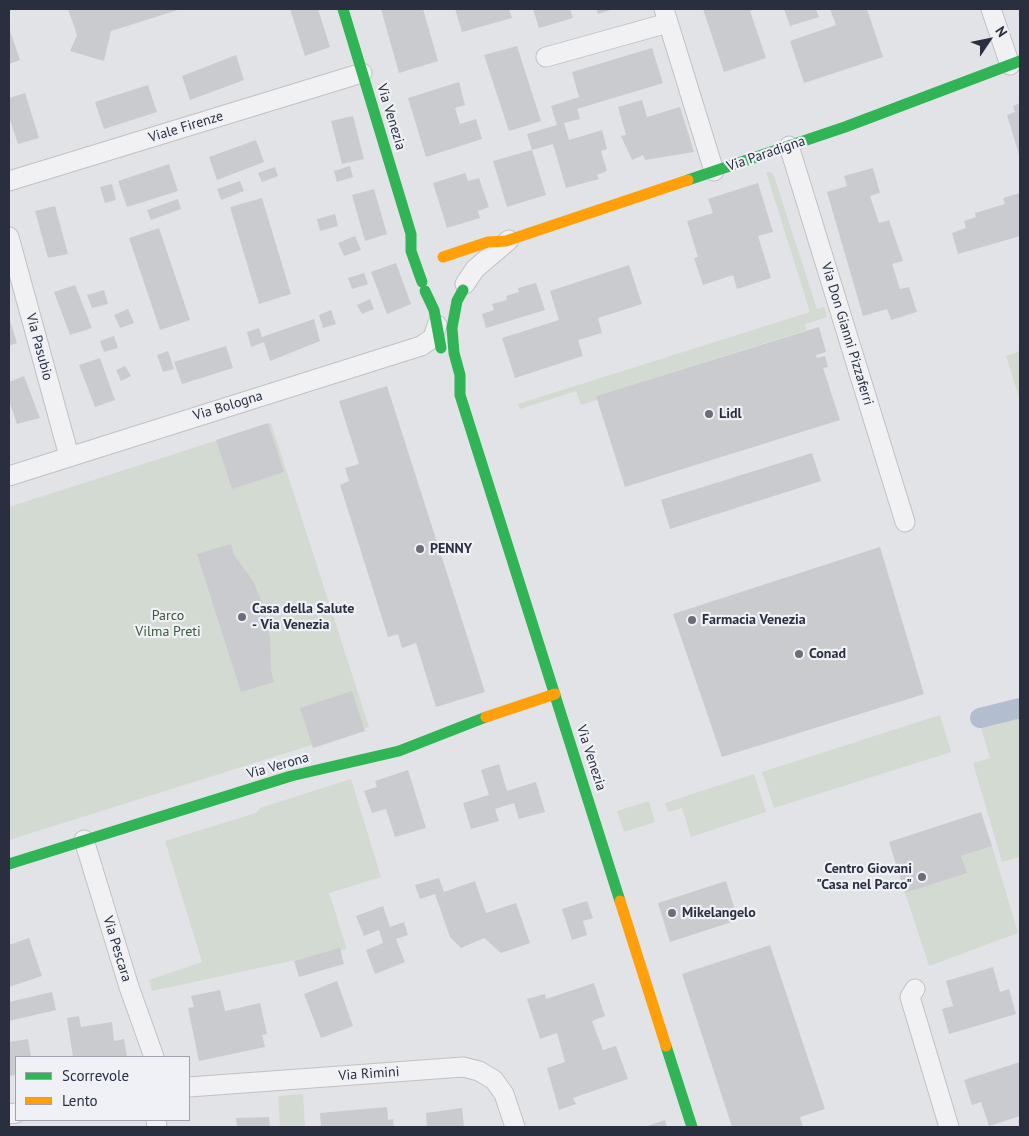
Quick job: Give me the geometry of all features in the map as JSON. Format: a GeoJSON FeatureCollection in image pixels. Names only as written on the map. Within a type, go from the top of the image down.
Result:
{"type":"FeatureCollection","features":[{"type":"Feature","properties":{"kind":"street","name":"Via Venezia"},"geometry":{"type":"LineString","coordinates":[[343,9],[411,234],[411,251],[423,287],[434,310],[448,375],[461,398],[692,1127]]}},
{"type":"Feature","properties":{"kind":"street"},"geometry":{"type":"LineString","coordinates":[[991,9],[1015,63]]}},
{"type":"Feature","properties":{"kind":"street"},"geometry":{"type":"LineString","coordinates":[[546,57],[666,16],[714,171]]}},
{"type":"Feature","properties":{"kind":"street","name":"Via Paradigna"},"geometry":{"type":"LineString","coordinates":[[433,257],[488,242],[509,240],[886,113],[1015,63]]}},
{"type":"Feature","properties":{"kind":"street","name":"Viale Firenze"},"geometry":{"type":"LineString","coordinates":[[9,181],[362,72]]}},
{"type":"Feature","properties":{"kind":"street","name":"Via Don Gianni Pizzaferri"},"geometry":{"type":"LineString","coordinates":[[788,146],[905,522]]}},
{"type":"Feature","properties":{"kind":"street","name":"Via Venezia"},"geometry":{"type":"LineString","coordinates":[[411,234],[433,257]]}},
{"type":"Feature","properties":{"kind":"street","name":"Via Pasubio"},"geometry":{"type":"LineString","coordinates":[[9,237],[69,456]]}},
{"type":"Feature","properties":{"kind":"street","name":"Via Paradigna"},"geometry":{"type":"LineString","coordinates":[[463,277],[509,240]]}},
{"type":"Feature","properties":{"kind":"street"},"geometry":{"type":"LineString","coordinates":[[433,257],[451,259],[463,277],[456,297],[443,301],[431,298],[423,287],[422,274],[433,257]]}},
{"type":"Feature","properties":{"kind":"street","name":"Via Venezia"},"geometry":{"type":"LineString","coordinates":[[461,398],[460,375],[452,336],[454,314],[463,277]]}},
{"type":"Feature","properties":{"kind":"street","name":"Via Bologna"},"geometry":{"type":"LineString","coordinates":[[9,476],[421,346],[433,338],[437,326]]}},
{"type":"Feature","properties":{"kind":"street","name":"Via Verona"},"geometry":{"type":"LineString","coordinates":[[9,864],[292,776],[399,751],[499,712],[555,694]]}},
{"type":"Feature","properties":{"kind":"street","name":"Via Pescara"},"geometry":{"type":"LineString","coordinates":[[84,840],[129,987],[154,1056]]}},
{"type":"Feature","properties":{"kind":"street"},"geometry":{"type":"LineString","coordinates":[[915,989],[910,997],[949,1127]]}},
{"type":"Feature","properties":{"kind":"street","name":"Via Rimini"},"geometry":{"type":"LineString","coordinates":[[190,1087],[463,1067],[479,1071],[494,1080],[504,1094],[515,1127]]}},
{"type":"Feature","properties":{"kind":"green space"},"geometry":{"type":"Polygon","coordinates":[[[766,172],[771,172],[774,176],[817,309],[824,307],[827,317],[805,324],[807,330],[596,396],[597,400],[581,405],[576,391],[520,409],[518,404],[810,312],[766,172]]]}},
{"type":"Feature","properties":{"kind":"green space"},"geometry":{"type":"Polygon","coordinates":[[[1020,351],[1020,400],[1006,356],[1020,351]]]}},
{"type":"Feature","properties":{"kind":"green space","name":"Parco Vilma Preti"},"geometry":{"type":"Polygon","coordinates":[[[271,423],[369,727],[9,840],[9,507],[271,423]]]}},
{"type":"Feature","properties":{"kind":"green space"},"geometry":{"type":"Polygon","coordinates":[[[940,715],[951,752],[774,808],[762,772],[940,715]]]}},
{"type":"Feature","properties":{"kind":"green space"},"geometry":{"type":"Polygon","coordinates":[[[1020,715],[1020,857],[1002,862],[973,763],[990,758],[979,721],[1020,715]]]}},
{"type":"Feature","properties":{"kind":"green space"},"geometry":{"type":"Polygon","coordinates":[[[754,774],[766,812],[691,837],[682,808],[668,812],[665,803],[754,774]]]}},
{"type":"Feature","properties":{"kind":"green space"},"geometry":{"type":"Polygon","coordinates":[[[351,779],[381,877],[329,893],[347,949],[152,991],[149,980],[202,962],[165,841],[256,813],[260,808],[351,779]]]}},
{"type":"Feature","properties":{"kind":"green space"},"geometry":{"type":"Polygon","coordinates":[[[649,801],[655,822],[624,832],[617,811],[649,801]]]}},
{"type":"Feature","properties":{"kind":"green space"},"geometry":{"type":"Polygon","coordinates":[[[992,846],[1018,933],[929,966],[905,893],[966,873],[961,856],[992,846]]]}},
{"type":"Feature","properties":{"kind":"green space"},"geometry":{"type":"Polygon","coordinates":[[[303,1094],[305,1127],[280,1127],[278,1096],[303,1094]]]}},
{"type":"Feature","properties":{"kind":"building"},"geometry":{"type":"Polygon","coordinates":[[[68,9],[181,9],[111,31],[104,61],[70,51],[77,35],[68,9]]]}},
{"type":"Feature","properties":{"kind":"building"},"geometry":{"type":"Polygon","coordinates":[[[290,9],[318,9],[330,47],[305,56],[290,9]]]}},
{"type":"Feature","properties":{"kind":"building"},"geometry":{"type":"Polygon","coordinates":[[[381,9],[423,9],[438,61],[399,73],[381,9]]]}},
{"type":"Feature","properties":{"kind":"building"},"geometry":{"type":"Polygon","coordinates":[[[455,9],[509,9],[512,18],[462,32],[455,9]]]}},
{"type":"Feature","properties":{"kind":"building"},"geometry":{"type":"Polygon","coordinates":[[[533,9],[570,9],[573,18],[539,28],[533,9]]]}},
{"type":"Feature","properties":{"kind":"building"},"geometry":{"type":"Polygon","coordinates":[[[596,9],[614,9],[598,14],[596,9]]]}},
{"type":"Feature","properties":{"kind":"building"},"geometry":{"type":"Polygon","coordinates":[[[703,9],[756,9],[750,11],[766,58],[724,72],[703,9]]]}},
{"type":"Feature","properties":{"kind":"building"},"geometry":{"type":"Polygon","coordinates":[[[784,9],[816,9],[819,17],[790,26],[784,9]]]}},
{"type":"Feature","properties":{"kind":"building"},"geometry":{"type":"Polygon","coordinates":[[[830,9],[867,9],[883,57],[804,83],[790,41],[836,25],[830,9]]]}},
{"type":"Feature","properties":{"kind":"building"},"geometry":{"type":"Polygon","coordinates":[[[9,28],[20,60],[9,64],[9,28]]]}},
{"type":"Feature","properties":{"kind":"building"},"geometry":{"type":"Polygon","coordinates":[[[517,46],[541,121],[509,131],[484,55],[517,46]]]}},
{"type":"Feature","properties":{"kind":"building"},"geometry":{"type":"Polygon","coordinates":[[[652,48],[663,83],[577,109],[580,119],[564,123],[569,140],[602,130],[607,149],[601,151],[607,171],[597,175],[599,179],[566,188],[553,144],[532,150],[527,134],[557,125],[551,106],[579,97],[572,72],[652,48]]]}},
{"type":"Feature","properties":{"kind":"building"},"geometry":{"type":"Polygon","coordinates":[[[236,55],[244,80],[190,100],[182,76],[236,55]]]}},
{"type":"Feature","properties":{"kind":"building"},"geometry":{"type":"Polygon","coordinates":[[[459,82],[465,105],[455,108],[460,124],[476,119],[482,139],[426,157],[408,98],[459,82]]]}},
{"type":"Feature","properties":{"kind":"building"},"geometry":{"type":"Polygon","coordinates":[[[148,85],[157,112],[104,129],[95,102],[148,85]]]}},
{"type":"Feature","properties":{"kind":"building"},"geometry":{"type":"Polygon","coordinates":[[[25,93],[39,138],[18,144],[9,117],[9,98],[25,93]]]}},
{"type":"Feature","properties":{"kind":"building"},"geometry":{"type":"Polygon","coordinates":[[[642,100],[647,117],[680,107],[694,152],[645,160],[643,155],[632,160],[621,136],[626,135],[618,107],[642,100]]]}},
{"type":"Feature","properties":{"kind":"building"},"geometry":{"type":"Polygon","coordinates":[[[1020,103],[1020,158],[1007,115],[1015,112],[1013,106],[1020,103]]]}},
{"type":"Feature","properties":{"kind":"building"},"geometry":{"type":"Polygon","coordinates":[[[353,116],[364,159],[342,164],[331,121],[353,116]]]}},
{"type":"Feature","properties":{"kind":"building"},"geometry":{"type":"Polygon","coordinates":[[[256,140],[264,162],[217,180],[209,157],[256,140]]]}},
{"type":"Feature","properties":{"kind":"building"},"geometry":{"type":"Polygon","coordinates":[[[532,150],[546,195],[507,207],[493,161],[532,150]]]}},
{"type":"Feature","properties":{"kind":"building"},"geometry":{"type":"Polygon","coordinates":[[[169,164],[178,191],[127,207],[118,181],[169,164]]]}},
{"type":"Feature","properties":{"kind":"building"},"geometry":{"type":"Polygon","coordinates":[[[350,166],[353,177],[337,182],[334,171],[350,166]]]}},
{"type":"Feature","properties":{"kind":"building"},"geometry":{"type":"Polygon","coordinates":[[[275,167],[278,176],[262,182],[258,173],[275,167]]]}},
{"type":"Feature","properties":{"kind":"building"},"geometry":{"type":"Polygon","coordinates":[[[873,168],[880,193],[870,196],[879,223],[889,220],[903,261],[892,264],[900,289],[909,287],[917,312],[891,320],[887,309],[863,316],[827,192],[847,186],[844,176],[873,168]]]}},
{"type":"Feature","properties":{"kind":"building"},"geometry":{"type":"Polygon","coordinates":[[[465,173],[468,181],[479,178],[489,207],[478,211],[480,218],[447,228],[433,183],[465,173]]]}},
{"type":"Feature","properties":{"kind":"building"},"geometry":{"type":"Polygon","coordinates":[[[240,181],[244,191],[221,200],[217,189],[240,181]]]}},
{"type":"Feature","properties":{"kind":"building"},"geometry":{"type":"Polygon","coordinates":[[[758,183],[773,232],[758,236],[771,278],[737,289],[733,275],[703,285],[694,258],[698,257],[687,221],[713,213],[708,199],[758,183]]]}},
{"type":"Feature","properties":{"kind":"building"},"geometry":{"type":"Polygon","coordinates":[[[112,184],[116,200],[105,203],[100,187],[112,184]]]}},
{"type":"Feature","properties":{"kind":"building"},"geometry":{"type":"Polygon","coordinates":[[[374,189],[387,234],[365,241],[352,195],[374,189]]]}},
{"type":"Feature","properties":{"kind":"building"},"geometry":{"type":"Polygon","coordinates":[[[1020,193],[1020,236],[958,254],[952,233],[966,228],[964,221],[976,217],[975,213],[1005,204],[1003,198],[1020,193]]]}},
{"type":"Feature","properties":{"kind":"building"},"geometry":{"type":"Polygon","coordinates":[[[262,198],[291,294],[259,304],[230,207],[262,198]]]}},
{"type":"Feature","properties":{"kind":"building"},"geometry":{"type":"Polygon","coordinates":[[[178,199],[181,209],[151,220],[147,210],[178,199]]]}},
{"type":"Feature","properties":{"kind":"building"},"geometry":{"type":"Polygon","coordinates":[[[55,206],[68,254],[48,258],[35,211],[55,206]]]}},
{"type":"Feature","properties":{"kind":"building"},"geometry":{"type":"Polygon","coordinates":[[[335,214],[338,226],[320,231],[317,219],[335,214]]]}},
{"type":"Feature","properties":{"kind":"building"},"geometry":{"type":"Polygon","coordinates":[[[159,228],[190,320],[160,330],[129,238],[159,228]]]}},
{"type":"Feature","properties":{"kind":"building"},"geometry":{"type":"Polygon","coordinates":[[[355,236],[361,250],[344,256],[338,243],[355,236]]]}},
{"type":"Feature","properties":{"kind":"building"},"geometry":{"type":"Polygon","coordinates":[[[396,263],[411,304],[387,314],[371,272],[396,263]]]}},
{"type":"Feature","properties":{"kind":"building"},"geometry":{"type":"Polygon","coordinates":[[[629,265],[642,304],[598,318],[602,333],[578,340],[583,356],[515,378],[502,338],[559,320],[550,291],[629,265]]]}},
{"type":"Feature","properties":{"kind":"building"},"geometry":{"type":"Polygon","coordinates":[[[364,273],[368,284],[352,289],[348,278],[364,273]]]}},
{"type":"Feature","properties":{"kind":"building"},"geometry":{"type":"Polygon","coordinates":[[[536,283],[545,310],[486,328],[482,314],[494,310],[492,304],[507,300],[506,296],[519,292],[518,288],[536,283]]]}},
{"type":"Feature","properties":{"kind":"building"},"geometry":{"type":"Polygon","coordinates":[[[75,285],[92,328],[70,335],[54,292],[75,285]]]}},
{"type":"Feature","properties":{"kind":"building"},"geometry":{"type":"Polygon","coordinates":[[[104,290],[108,304],[92,308],[87,295],[104,290]]]}},
{"type":"Feature","properties":{"kind":"building"},"geometry":{"type":"Polygon","coordinates":[[[370,299],[374,309],[362,314],[357,305],[370,299]]]}},
{"type":"Feature","properties":{"kind":"building"},"geometry":{"type":"Polygon","coordinates":[[[128,309],[134,323],[120,328],[114,315],[128,309]]]}},
{"type":"Feature","properties":{"kind":"building"},"geometry":{"type":"Polygon","coordinates":[[[331,310],[336,324],[323,328],[319,315],[331,310]]]}},
{"type":"Feature","properties":{"kind":"building"},"geometry":{"type":"Polygon","coordinates":[[[9,318],[17,343],[9,346],[9,318]]]}},
{"type":"Feature","properties":{"kind":"building"},"geometry":{"type":"Polygon","coordinates":[[[314,319],[320,341],[270,361],[264,342],[251,347],[247,332],[259,328],[262,337],[314,319]]]}},
{"type":"Feature","properties":{"kind":"building"},"geometry":{"type":"Polygon","coordinates":[[[819,327],[826,352],[816,355],[817,358],[825,356],[828,367],[823,368],[840,420],[625,487],[596,396],[819,327]]]}},
{"type":"Feature","properties":{"kind":"building"},"geometry":{"type":"Polygon","coordinates":[[[114,336],[118,348],[104,352],[100,341],[114,336]]]}},
{"type":"Feature","properties":{"kind":"building"},"geometry":{"type":"Polygon","coordinates":[[[226,346],[233,368],[182,384],[174,362],[226,346]]]}},
{"type":"Feature","properties":{"kind":"building"},"geometry":{"type":"Polygon","coordinates":[[[168,351],[174,369],[163,372],[157,355],[168,351]]]}},
{"type":"Feature","properties":{"kind":"building"},"geometry":{"type":"Polygon","coordinates":[[[100,358],[115,400],[95,407],[79,365],[100,358]]]}},
{"type":"Feature","properties":{"kind":"building"},"geometry":{"type":"Polygon","coordinates":[[[125,366],[131,376],[121,381],[116,370],[125,366]]]}},
{"type":"Feature","properties":{"kind":"building"},"geometry":{"type":"Polygon","coordinates":[[[24,376],[40,418],[17,424],[9,400],[9,382],[24,376]]]}},
{"type":"Feature","properties":{"kind":"building"},"geometry":{"type":"Polygon","coordinates":[[[387,386],[485,692],[436,707],[416,643],[402,648],[398,634],[388,637],[340,485],[349,481],[345,468],[359,464],[339,401],[387,386]]]}},
{"type":"Feature","properties":{"kind":"building"},"geometry":{"type":"Polygon","coordinates":[[[268,423],[284,472],[232,489],[216,440],[268,423]]]}},
{"type":"Feature","properties":{"kind":"building"},"geometry":{"type":"Polygon","coordinates":[[[812,453],[821,481],[670,529],[661,500],[812,453]]]}},
{"type":"Feature","properties":{"kind":"building","name":"Casa della Salute - Via Venezia"},"geometry":{"type":"Polygon","coordinates":[[[231,544],[234,555],[253,581],[264,607],[270,637],[271,671],[274,682],[241,692],[197,554],[231,544]]]}},
{"type":"Feature","properties":{"kind":"building","name":"Conad"},"geometry":{"type":"Polygon","coordinates":[[[880,547],[924,694],[722,757],[673,614],[880,547]]]}},
{"type":"Feature","properties":{"kind":"building"},"geometry":{"type":"Polygon","coordinates":[[[352,691],[365,731],[313,748],[300,708],[352,691]]]}},
{"type":"Feature","properties":{"kind":"building"},"geometry":{"type":"Polygon","coordinates":[[[499,764],[507,791],[536,782],[545,812],[519,819],[514,803],[495,809],[499,821],[471,829],[463,803],[489,795],[481,770],[499,764]]]}},
{"type":"Feature","properties":{"kind":"building"},"geometry":{"type":"Polygon","coordinates":[[[408,770],[426,828],[395,837],[386,809],[372,813],[364,791],[377,787],[375,781],[408,770]]]}},
{"type":"Feature","properties":{"kind":"building"},"geometry":{"type":"Polygon","coordinates":[[[981,812],[992,846],[961,856],[967,873],[905,893],[889,842],[981,812]]]}},
{"type":"Feature","properties":{"kind":"building"},"geometry":{"type":"Polygon","coordinates":[[[439,878],[444,892],[475,881],[486,913],[516,903],[530,943],[501,953],[484,938],[461,948],[450,937],[435,894],[420,899],[415,885],[439,878]]]}},
{"type":"Feature","properties":{"kind":"building"},"geometry":{"type":"Polygon","coordinates":[[[726,881],[738,920],[670,942],[658,903],[726,881]]]}},
{"type":"Feature","properties":{"kind":"building"},"geometry":{"type":"Polygon","coordinates":[[[587,901],[593,918],[583,921],[587,935],[572,940],[562,909],[587,901]]]}},
{"type":"Feature","properties":{"kind":"building"},"geometry":{"type":"Polygon","coordinates":[[[383,906],[390,927],[404,922],[408,935],[396,939],[405,962],[375,974],[366,950],[383,943],[379,930],[364,936],[356,916],[383,906]]]}},
{"type":"Feature","properties":{"kind":"building"},"geometry":{"type":"Polygon","coordinates":[[[29,938],[42,976],[9,987],[9,945],[29,938]]]}},
{"type":"Feature","properties":{"kind":"building"},"geometry":{"type":"Polygon","coordinates":[[[770,945],[825,1109],[800,1117],[803,1127],[732,1127],[682,974],[770,945]]]}},
{"type":"Feature","properties":{"kind":"building"},"geometry":{"type":"Polygon","coordinates":[[[340,948],[344,964],[299,977],[294,961],[340,948]]]}},
{"type":"Feature","properties":{"kind":"building"},"geometry":{"type":"Polygon","coordinates":[[[993,967],[1000,992],[1009,989],[1016,1014],[949,1034],[942,1009],[953,1006],[946,981],[993,967]]]}},
{"type":"Feature","properties":{"kind":"building"},"geometry":{"type":"Polygon","coordinates":[[[337,981],[353,1026],[321,1038],[304,994],[337,981]]]}},
{"type":"Feature","properties":{"kind":"building"},"geometry":{"type":"Polygon","coordinates":[[[594,983],[605,1016],[592,1021],[603,1050],[616,1046],[628,1079],[573,1098],[576,1104],[559,1110],[547,1068],[565,1062],[557,1033],[540,1039],[527,999],[545,994],[546,999],[594,983]]]}},
{"type":"Feature","properties":{"kind":"building"},"geometry":{"type":"Polygon","coordinates":[[[220,990],[225,1011],[260,1003],[267,1034],[262,1035],[265,1047],[199,1061],[188,1008],[194,1007],[191,996],[220,990]]]}},
{"type":"Feature","properties":{"kind":"building"},"geometry":{"type":"Polygon","coordinates":[[[52,992],[56,1010],[9,1021],[9,1002],[52,992]]]}},
{"type":"Feature","properties":{"kind":"building"},"geometry":{"type":"Polygon","coordinates":[[[79,1016],[81,1027],[112,1022],[114,1041],[124,1039],[127,1056],[73,1056],[67,1018],[79,1016]]]}},
{"type":"Feature","properties":{"kind":"building"},"geometry":{"type":"Polygon","coordinates":[[[28,1039],[31,1056],[15,1056],[15,1075],[9,1076],[9,1042],[28,1039]]]}},
{"type":"Feature","properties":{"kind":"building"},"geometry":{"type":"Polygon","coordinates":[[[1020,1062],[1020,1116],[989,1126],[981,1102],[972,1105],[964,1080],[1020,1062]]]}},
{"type":"Feature","properties":{"kind":"building"},"geometry":{"type":"Polygon","coordinates":[[[387,1107],[388,1120],[393,1119],[394,1127],[321,1127],[320,1113],[387,1107]]]}},
{"type":"Feature","properties":{"kind":"building"},"geometry":{"type":"Polygon","coordinates":[[[462,1108],[464,1127],[427,1127],[426,1113],[462,1108]]]}},
{"type":"Feature","properties":{"kind":"building"},"geometry":{"type":"Polygon","coordinates":[[[269,1117],[270,1127],[237,1127],[236,1118],[269,1117]]]}},
{"type":"Feature","properties":{"kind":"building"},"geometry":{"type":"Polygon","coordinates":[[[665,1120],[667,1127],[644,1127],[665,1120]]]}},
{"type":"Feature","properties":{"kind":"waterway"},"geometry":{"type":"LineString","coordinates":[[980,718],[1020,708]]}},
{"type":"Feature","properties":{"kind":"traffic: fast"},"geometry":{"type":"LineString","coordinates":[[343,9],[411,234],[411,251],[422,282]]}},
{"type":"Feature","properties":{"kind":"traffic: fast"},"geometry":{"type":"LineString","coordinates":[[688,180],[845,127],[1020,61]]}},
{"type":"Feature","properties":{"kind":"traffic: fast"},"geometry":{"type":"LineString","coordinates":[[463,290],[457,301],[452,328],[454,353],[460,375],[460,395],[620,901]]}},
{"type":"Feature","properties":{"kind":"traffic: fast"},"geometry":{"type":"LineString","coordinates":[[425,291],[434,310],[441,348]]}},
{"type":"Feature","properties":{"kind":"traffic: fast"},"geometry":{"type":"LineString","coordinates":[[9,864],[291,776],[399,751],[486,717]]}},
{"type":"Feature","properties":{"kind":"traffic: fast"},"geometry":{"type":"LineString","coordinates":[[666,1046],[692,1127]]}},
{"type":"Feature","properties":{"kind":"traffic: slow"},"geometry":{"type":"LineString","coordinates":[[443,257],[488,242],[506,241],[688,180]]}},
{"type":"Feature","properties":{"kind":"traffic: slow"},"geometry":{"type":"LineString","coordinates":[[486,717],[555,694]]}},
{"type":"Feature","properties":{"kind":"traffic: slow"},"geometry":{"type":"LineString","coordinates":[[620,901],[666,1046]]}},
{"type":"Feature","properties":{"kind":"place","name":"Lidl"},"geometry":{"type":"Point","coordinates":[709,414]}},
{"type":"Feature","properties":{"kind":"place","name":"PENNY"},"geometry":{"type":"Point","coordinates":[420,549]}},
{"type":"Feature","properties":{"kind":"place","name":"Casa della Salute - Via Venezia"},"geometry":{"type":"Point","coordinates":[242,617]}},
{"type":"Feature","properties":{"kind":"place","name":"Farmacia Venezia"},"geometry":{"type":"Point","coordinates":[692,620]}},
{"type":"Feature","properties":{"kind":"place","name":"Conad"},"geometry":{"type":"Point","coordinates":[799,654]}},
{"type":"Feature","properties":{"kind":"place","name":"Centro Giovani \"Casa nel Parco\""},"geometry":{"type":"Point","coordinates":[922,877]}},
{"type":"Feature","properties":{"kind":"place","name":"Mikelangelo"},"geometry":{"type":"Point","coordinates":[672,913]}}]}
